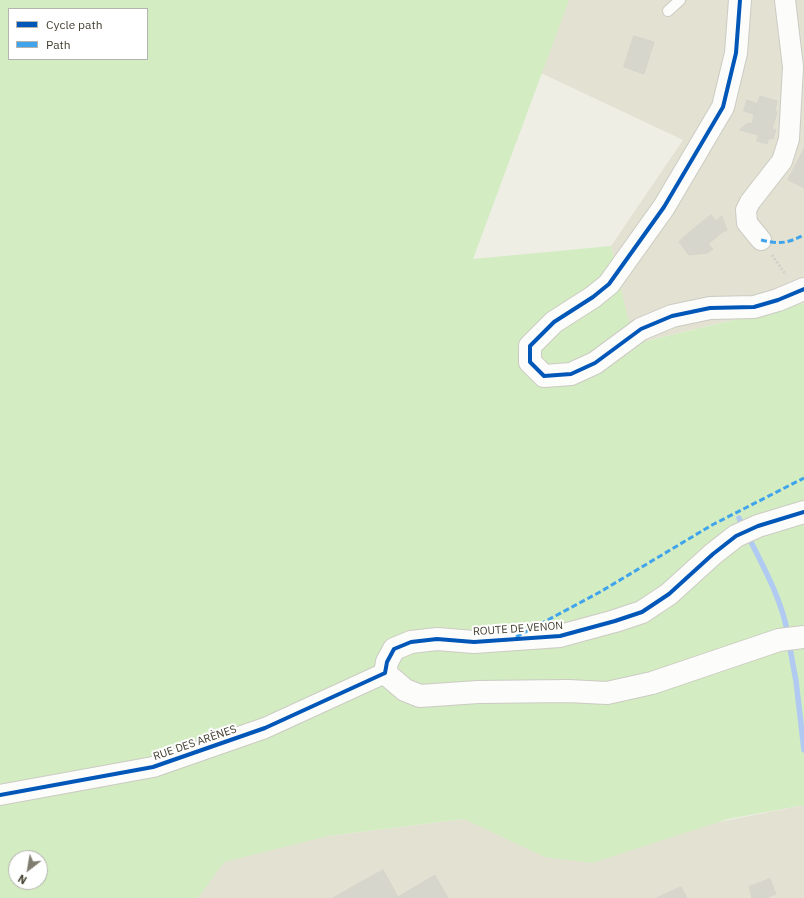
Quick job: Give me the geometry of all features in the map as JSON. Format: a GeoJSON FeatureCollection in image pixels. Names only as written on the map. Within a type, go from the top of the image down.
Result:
{"type":"FeatureCollection","features":[{"type":"Feature","properties":{"kind":"street"},"geometry":{"type":"LineString","coordinates":[[740,0],[736,53],[723,107],[664,207],[609,284],[593,297],[554,322],[530,346],[530,362],[544,376],[571,374],[595,364],[641,329],[672,316],[710,308],[754,307],[778,300],[801,290]]}},
{"type":"Feature","properties":{"kind":"street"},"geometry":{"type":"LineString","coordinates":[[761,240],[747,223],[746,210],[750,202],[782,161],[788,139],[793,67],[785,0]]}},
{"type":"Feature","properties":{"kind":"street","name":"ROUTE DE VENON"},"geometry":{"type":"LineString","coordinates":[[385,673],[387,662],[394,648],[411,642],[437,639],[474,642],[560,636],[616,621],[642,612],[669,594],[713,554],[736,536],[758,526],[804,512]]}},
{"type":"Feature","properties":{"kind":"street"},"geometry":{"type":"LineString","coordinates":[[385,673],[405,690],[420,696],[478,692],[568,691],[607,693],[652,684],[794,638]]}},
{"type":"Feature","properties":{"kind":"street","name":"RUE DES ARÈNES"},"geometry":{"type":"LineString","coordinates":[[0,795],[153,768],[265,728],[385,673]]}},
{"type":"Feature","properties":{"kind":"lane"},"geometry":{"type":"LineString","coordinates":[[668,12],[680,0]]}},
{"type":"Feature","properties":{"kind":"path"},"geometry":{"type":"LineString","coordinates":[[761,240],[801,290]]}},
{"type":"Feature","properties":{"kind":"shaded area"},"geometry":{"type":"Polygon","coordinates":[[[569,0],[804,0],[804,303],[633,344],[611,246],[683,140],[541,73],[569,0]]]}},
{"type":"Feature","properties":{"kind":"shaded area"},"geometry":{"type":"Polygon","coordinates":[[[804,805],[804,898],[198,898],[224,862],[328,836],[464,819],[545,857],[804,805]]]}},
{"type":"Feature","properties":{"kind":"green space"},"geometry":{"type":"Polygon","coordinates":[[[0,0],[569,0],[473,259],[611,246],[634,344],[804,303],[804,805],[728,819],[592,863],[545,857],[464,819],[328,836],[224,862],[198,898],[0,898],[0,0]]]}},
{"type":"Feature","properties":{"kind":"building"},"geometry":{"type":"Polygon","coordinates":[[[634,36],[654,42],[644,74],[624,67],[634,36]]]}},
{"type":"Feature","properties":{"kind":"building"},"geometry":{"type":"Polygon","coordinates":[[[760,96],[777,101],[775,111],[777,112],[772,129],[776,130],[773,139],[755,134],[757,125],[752,124],[760,96]]]}},
{"type":"Feature","properties":{"kind":"building"},"geometry":{"type":"Polygon","coordinates":[[[747,100],[758,104],[755,115],[744,111],[747,100]]]}},
{"type":"Feature","properties":{"kind":"building"},"geometry":{"type":"Polygon","coordinates":[[[748,123],[757,125],[755,134],[740,130],[748,123]]]}},
{"type":"Feature","properties":{"kind":"building"},"geometry":{"type":"Polygon","coordinates":[[[759,135],[769,138],[767,144],[757,141],[759,135]]]}},
{"type":"Feature","properties":{"kind":"building"},"geometry":{"type":"Polygon","coordinates":[[[804,149],[804,183],[790,176],[804,149]]]}},
{"type":"Feature","properties":{"kind":"building"},"geometry":{"type":"Polygon","coordinates":[[[790,176],[804,183],[804,188],[788,180],[790,176]]]}},
{"type":"Feature","properties":{"kind":"building"},"geometry":{"type":"Polygon","coordinates":[[[711,215],[724,231],[697,253],[684,237],[711,215]]]}},
{"type":"Feature","properties":{"kind":"building"},"geometry":{"type":"Polygon","coordinates":[[[722,216],[727,231],[724,231],[716,221],[722,216]]]}},
{"type":"Feature","properties":{"kind":"building"},"geometry":{"type":"Polygon","coordinates":[[[684,237],[697,253],[708,244],[713,249],[707,253],[689,255],[679,242],[684,237]]]}},
{"type":"Feature","properties":{"kind":"building"},"geometry":{"type":"Polygon","coordinates":[[[383,870],[398,897],[435,875],[448,898],[333,898],[383,870]]]}},
{"type":"Feature","properties":{"kind":"building"},"geometry":{"type":"Polygon","coordinates":[[[770,879],[776,894],[766,898],[752,898],[749,887],[770,879]]]}},
{"type":"Feature","properties":{"kind":"building"},"geometry":{"type":"Polygon","coordinates":[[[681,887],[687,898],[657,898],[681,887]]]}},
{"type":"Feature","properties":{"kind":"waterway"},"geometry":{"type":"LineString","coordinates":[[739,518],[744,528]]}},
{"type":"Feature","properties":{"kind":"waterway"},"geometry":{"type":"LineString","coordinates":[[748,536],[777,597],[788,635]]}},
{"type":"Feature","properties":{"kind":"waterway"},"geometry":{"type":"LineString","coordinates":[[789,643],[796,681],[804,750]]}},
{"type":"Feature","properties":{"kind":"marked path"},"geometry":{"type":"LineString","coordinates":[[761,240],[783,242],[804,235]]}},
{"type":"Feature","properties":{"kind":"marked path"},"geometry":{"type":"LineString","coordinates":[[516,637],[600,592],[712,525],[804,478]]}},
{"type":"Feature","properties":{"kind":"cycle path"},"geometry":{"type":"LineString","coordinates":[[740,0],[736,53],[723,107],[664,207],[609,284],[593,297],[554,322],[530,346],[530,362],[544,376],[571,374],[595,363],[641,329],[672,316],[710,308],[754,307],[778,300],[804,289]]}},
{"type":"Feature","properties":{"kind":"cycle path"},"geometry":{"type":"LineString","coordinates":[[0,795],[153,767],[265,728],[385,673],[387,662],[394,649],[411,642],[437,639],[474,642],[560,636],[642,612],[669,594],[713,554],[736,536],[758,526],[804,512]]}}]}
